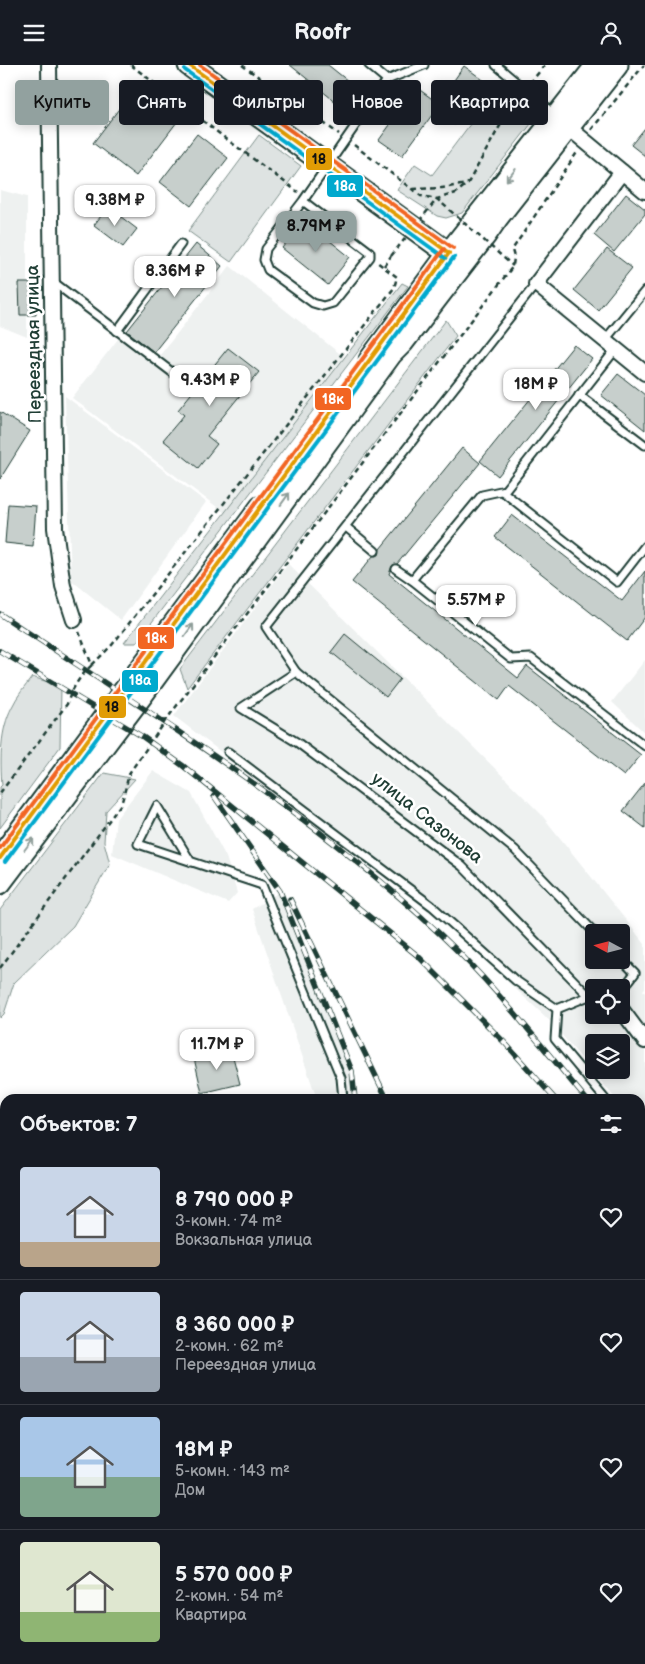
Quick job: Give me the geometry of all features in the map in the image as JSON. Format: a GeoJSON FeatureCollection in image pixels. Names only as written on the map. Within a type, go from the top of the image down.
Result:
{"type":"FeatureCollection","features":[{"type":"Feature","properties":{"kind":"main road"},"geometry":{"type":"LineString","coordinates":[[189,65],[454,257]]}},
{"type":"Feature","properties":{"kind":"main road"},"geometry":{"type":"LineString","coordinates":[[0,858],[454,257],[570,128],[597,65]]}},
{"type":"Feature","properties":{"kind":"main road"},"geometry":{"type":"LineString","coordinates":[[0,883],[142,695],[391,355],[497,218],[570,128],[617,65]]}},
{"type":"Feature","properties":{"kind":"main road"},"geometry":{"type":"LineString","coordinates":[[391,355],[454,257],[497,218]]}},
{"type":"Feature","properties":{"kind":"street","name":"Переездная улица"},"geometry":{"type":"LineString","coordinates":[[49,65],[55,528],[63,586],[74,620]]}},
{"type":"Feature","properties":{"kind":"street"},"geometry":{"type":"LineString","coordinates":[[570,128],[645,191]]}},
{"type":"Feature","properties":{"kind":"street"},"geometry":{"type":"LineString","coordinates":[[622,172],[536,284],[645,373]]}},
{"type":"Feature","properties":{"kind":"street"},"geometry":{"type":"LineString","coordinates":[[630,1021],[645,1041]]}},
{"type":"Feature","properties":{"kind":"lane"},"geometry":{"type":"LineString","coordinates":[[369,65],[387,80],[424,65]]}},
{"type":"Feature","properties":{"kind":"lane"},"geometry":{"type":"LineString","coordinates":[[496,65],[513,80]]}},
{"type":"Feature","properties":{"kind":"lane"},"geometry":{"type":"LineString","coordinates":[[548,109],[570,128]]}},
{"type":"Feature","properties":{"kind":"lane"},"geometry":{"type":"LineString","coordinates":[[304,199],[370,252],[370,257],[333,303],[323,306],[313,303],[268,270],[264,260],[266,249],[356,125]]}},
{"type":"Feature","properties":{"kind":"lane"},"geometry":{"type":"LineString","coordinates":[[116,331],[181,244]]}},
{"type":"Feature","properties":{"kind":"lane"},"geometry":{"type":"LineString","coordinates":[[52,281],[181,379]]}},
{"type":"Feature","properties":{"kind":"lane"},"geometry":{"type":"LineString","coordinates":[[536,284],[266,627],[296,672],[515,851],[586,924]]}},
{"type":"Feature","properties":{"kind":"lane"},"geometry":{"type":"LineString","coordinates":[[412,580],[482,495],[505,490],[579,395],[645,291]]}},
{"type":"Feature","properties":{"kind":"lane"},"geometry":{"type":"LineString","coordinates":[[579,395],[645,445]]}},
{"type":"Feature","properties":{"kind":"lane"},"geometry":{"type":"LineString","coordinates":[[502,491],[617,582],[645,547]]}},
{"type":"Feature","properties":{"kind":"lane"},"geometry":{"type":"LineString","coordinates":[[346,527],[375,551]]}},
{"type":"Feature","properties":{"kind":"lane"},"geometry":{"type":"LineString","coordinates":[[396,569],[512,659],[531,658],[645,746]]}},
{"type":"Feature","properties":{"kind":"lane","name":"улица Сазонова"},"geometry":{"type":"LineString","coordinates":[[296,672],[241,708],[298,743],[462,866],[585,990]]}},
{"type":"Feature","properties":{"kind":"lane"},"geometry":{"type":"LineString","coordinates":[[228,752],[432,906],[515,980],[557,1009]]}},
{"type":"Feature","properties":{"kind":"lane"},"geometry":{"type":"LineString","coordinates":[[191,862],[157,806],[138,844],[191,862],[262,885],[341,1078],[343,1094]]}},
{"type":"Feature","properties":{"kind":"lane"},"geometry":{"type":"LineString","coordinates":[[630,968],[635,973],[630,979]]}},
{"type":"Feature","properties":{"kind":"lane"},"geometry":{"type":"LineString","coordinates":[[557,1009],[585,998]]}},
{"type":"Feature","properties":{"kind":"lane"},"geometry":{"type":"LineString","coordinates":[[557,1009],[554,1039],[601,1094]]}},
{"type":"Feature","properties":{"kind":"path"},"geometry":{"type":"LineString","coordinates":[[131,65],[304,199]]}},
{"type":"Feature","properties":{"kind":"path"},"geometry":{"type":"LineString","coordinates":[[242,65],[346,139],[421,196],[437,199],[456,193],[468,183],[501,125]]}},
{"type":"Feature","properties":{"kind":"path"},"geometry":{"type":"LineString","coordinates":[[533,80],[545,65]]}},
{"type":"Feature","properties":{"kind":"path"},"geometry":{"type":"LineString","coordinates":[[0,968],[121,804],[126,793],[126,783],[130,772],[172,712],[513,266],[514,257],[512,250],[570,128],[644,65]]}},
{"type":"Feature","properties":{"kind":"path"},"geometry":{"type":"LineString","coordinates":[[412,189],[442,188],[468,183]]}},
{"type":"Feature","properties":{"kind":"path"},"geometry":{"type":"LineString","coordinates":[[437,199],[513,266]]}},
{"type":"Feature","properties":{"kind":"path"},"geometry":{"type":"LineString","coordinates":[[0,793],[67,703],[81,676],[112,645],[394,288],[397,277],[384,266],[437,199]]}},
{"type":"Feature","properties":{"kind":"path"},"geometry":{"type":"LineString","coordinates":[[74,620],[92,665]]}},
{"type":"Feature","properties":{"kind":"shaded area"},"geometry":{"type":"Polygon","coordinates":[[[470,125],[530,125],[462,213],[446,218],[437,216],[397,190],[415,164],[432,175],[470,125]]]}},
{"type":"Feature","properties":{"kind":"shaded area"},"geometry":{"type":"Polygon","coordinates":[[[259,135],[301,166],[231,262],[188,231],[259,135]]]}},
{"type":"Feature","properties":{"kind":"shaded area"},"geometry":{"type":"Polygon","coordinates":[[[0,190],[27,197],[27,337],[0,326],[0,190]]]}},
{"type":"Feature","properties":{"kind":"shaded area"},"geometry":{"type":"Polygon","coordinates":[[[230,266],[344,357],[225,513],[72,398],[122,334],[157,359],[230,266]]]}},
{"type":"Feature","properties":{"kind":"shaded area"},"geometry":{"type":"Polygon","coordinates":[[[402,283],[408,286],[136,643],[124,643],[402,283]]]}},
{"type":"Feature","properties":{"kind":"shaded area"},"geometry":{"type":"Polygon","coordinates":[[[446,320],[456,336],[187,688],[180,669],[446,320]]]}},
{"type":"Feature","properties":{"kind":"shaded area"},"geometry":{"type":"Polygon","coordinates":[[[65,396],[206,502],[121,620],[71,580],[65,396]]]}},
{"type":"Feature","properties":{"kind":"shaded area"},"geometry":{"type":"Polygon","coordinates":[[[288,564],[540,813],[629,924],[585,924],[585,969],[630,969],[630,925],[645,944],[645,988],[643,990],[645,993],[645,1094],[612,1094],[599,1079],[630,1079],[630,1034],[585,1034],[585,1062],[549,1020],[448,926],[174,716],[288,564]]]}},
{"type":"Feature","properties":{"kind":"shaded area"},"geometry":{"type":"Polygon","coordinates":[[[645,660],[645,733],[612,702],[645,660]]]}},
{"type":"Feature","properties":{"kind":"shaded area"},"geometry":{"type":"Polygon","coordinates":[[[32,677],[61,686],[60,747],[0,828],[1,755],[5,725],[14,703],[32,677]]]}},
{"type":"Feature","properties":{"kind":"shaded area"},"geometry":{"type":"Polygon","coordinates":[[[153,771],[191,793],[226,857],[237,893],[228,903],[112,854],[116,819],[153,771]]]}},
{"type":"Feature","properties":{"kind":"shaded area"},"geometry":{"type":"Polygon","coordinates":[[[104,773],[135,779],[106,811],[104,842],[110,864],[73,926],[14,983],[4,1014],[0,1018],[0,910],[104,773]]]}},
{"type":"Feature","properties":{"kind":"shaded area"},"geometry":{"type":"Polygon","coordinates":[[[278,893],[349,1072],[351,1094],[315,1094],[252,909],[278,893]]]}},
{"type":"Feature","properties":{"kind":"building"},"geometry":{"type":"Polygon","coordinates":[[[290,65],[328,65],[347,80],[333,80],[333,100],[323,92],[323,80],[309,80],[290,65]]]}},
{"type":"Feature","properties":{"kind":"building"},"geometry":{"type":"Polygon","coordinates":[[[464,66],[483,80],[454,80],[464,66]]]}},
{"type":"Feature","properties":{"kind":"building"},"geometry":{"type":"Polygon","coordinates":[[[421,91],[431,98],[431,116],[402,156],[379,140],[390,125],[421,125],[421,91]]]}},
{"type":"Feature","properties":{"kind":"building"},"geometry":{"type":"Polygon","coordinates":[[[119,109],[119,125],[175,125],[136,176],[93,143],[107,125],[109,125],[109,122],[119,109]]]}},
{"type":"Feature","properties":{"kind":"building"},"geometry":{"type":"Polygon","coordinates":[[[645,128],[645,156],[631,145],[645,128]]]}},
{"type":"Feature","properties":{"kind":"building"},"geometry":{"type":"Polygon","coordinates":[[[197,134],[228,158],[191,206],[160,182],[197,134]]]}},
{"type":"Feature","properties":{"kind":"building"},"geometry":{"type":"Polygon","coordinates":[[[626,194],[645,209],[645,214],[614,252],[594,235],[626,194]]]}},
{"type":"Feature","properties":{"kind":"building"},"geometry":{"type":"Polygon","coordinates":[[[108,207],[137,229],[123,247],[94,225],[108,207]]]}},
{"type":"Feature","properties":{"kind":"building"},"geometry":{"type":"Polygon","coordinates":[[[304,220],[350,257],[328,285],[282,248],[304,220]]]}},
{"type":"Feature","properties":{"kind":"building"},"geometry":{"type":"Polygon","coordinates":[[[196,244],[222,266],[154,352],[127,331],[196,244]]]}},
{"type":"Feature","properties":{"kind":"building"},"geometry":{"type":"Polygon","coordinates":[[[607,249],[632,268],[598,310],[574,290],[607,249]]]}},
{"type":"Feature","properties":{"kind":"building"},"geometry":{"type":"Polygon","coordinates":[[[19,283],[36,283],[36,315],[20,315],[19,283]]]}},
{"type":"Feature","properties":{"kind":"building"},"geometry":{"type":"Polygon","coordinates":[[[574,345],[592,359],[498,476],[480,461],[574,345]]]}},
{"type":"Feature","properties":{"kind":"building"},"geometry":{"type":"Polygon","coordinates":[[[228,348],[259,372],[207,436],[217,444],[198,468],[163,440],[184,415],[178,410],[228,348]]]}},
{"type":"Feature","properties":{"kind":"building"},"geometry":{"type":"Polygon","coordinates":[[[618,374],[645,395],[645,430],[601,395],[618,374]]]}},
{"type":"Feature","properties":{"kind":"building"},"geometry":{"type":"Polygon","coordinates":[[[0,412],[30,431],[0,479],[0,412]]]}},
{"type":"Feature","properties":{"kind":"building"},"geometry":{"type":"Polygon","coordinates":[[[462,448],[480,463],[397,564],[392,566],[389,574],[518,678],[527,666],[641,755],[624,776],[509,686],[499,700],[352,582],[373,556],[379,555],[380,549],[462,448]]]}},
{"type":"Feature","properties":{"kind":"building"},"geometry":{"type":"Polygon","coordinates":[[[8,504],[36,506],[33,546],[5,543],[8,504]]]}},
{"type":"Feature","properties":{"kind":"building"},"geometry":{"type":"Polygon","coordinates":[[[512,515],[622,601],[645,571],[645,617],[627,641],[495,537],[512,515]]]}},
{"type":"Feature","properties":{"kind":"building"},"geometry":{"type":"Polygon","coordinates":[[[345,634],[400,679],[386,697],[331,652],[345,634]]]}},
{"type":"Feature","properties":{"kind":"building"},"geometry":{"type":"Polygon","coordinates":[[[645,783],[645,828],[623,811],[645,783]]]}},
{"type":"Feature","properties":{"kind":"building"},"geometry":{"type":"Polygon","coordinates":[[[231,1049],[240,1084],[202,1093],[194,1058],[231,1049]]]}},
{"type":"Feature","properties":{"kind":"railway"},"geometry":{"type":"LineString","coordinates":[[0,614],[228,765],[338,846],[390,889],[461,954],[516,1015],[582,1094]]}},
{"type":"Feature","properties":{"kind":"railway"},"geometry":{"type":"LineString","coordinates":[[0,651],[143,737],[182,765],[418,956],[505,1043],[551,1094]]}},
{"type":"Feature","properties":{"kind":"railway"},"geometry":{"type":"LineString","coordinates":[[214,796],[280,891],[352,1071],[354,1094]]}},
{"type":"Feature","properties":{"kind":"railway"},"geometry":{"type":"LineString","coordinates":[[290,899],[385,1094]]}},
{"type":"Feature","properties":{"kind":"transit line","name":"18"},"geometry":{"type":"LineString","coordinates":[[189,65],[449,253]]}},
{"type":"Feature","properties":{"kind":"transit line","name":"18к"},"geometry":{"type":"LineString","coordinates":[[200,65],[453,248]]}},
{"type":"Feature","properties":{"kind":"transit line","name":"18а"},"geometry":{"type":"LineString","coordinates":[[185,70],[445,258]]}},
{"type":"Feature","properties":{"kind":"transit line","name":"18к"},"geometry":{"type":"LineString","coordinates":[[0,848],[444,249]]}},
{"type":"Feature","properties":{"kind":"transit line","name":"18"},"geometry":{"type":"LineString","coordinates":[[0,858],[449,253]]}},
{"type":"Feature","properties":{"kind":"transit line","name":"18а"},"geometry":{"type":"LineString","coordinates":[[5,862],[454,257]]}}]}
